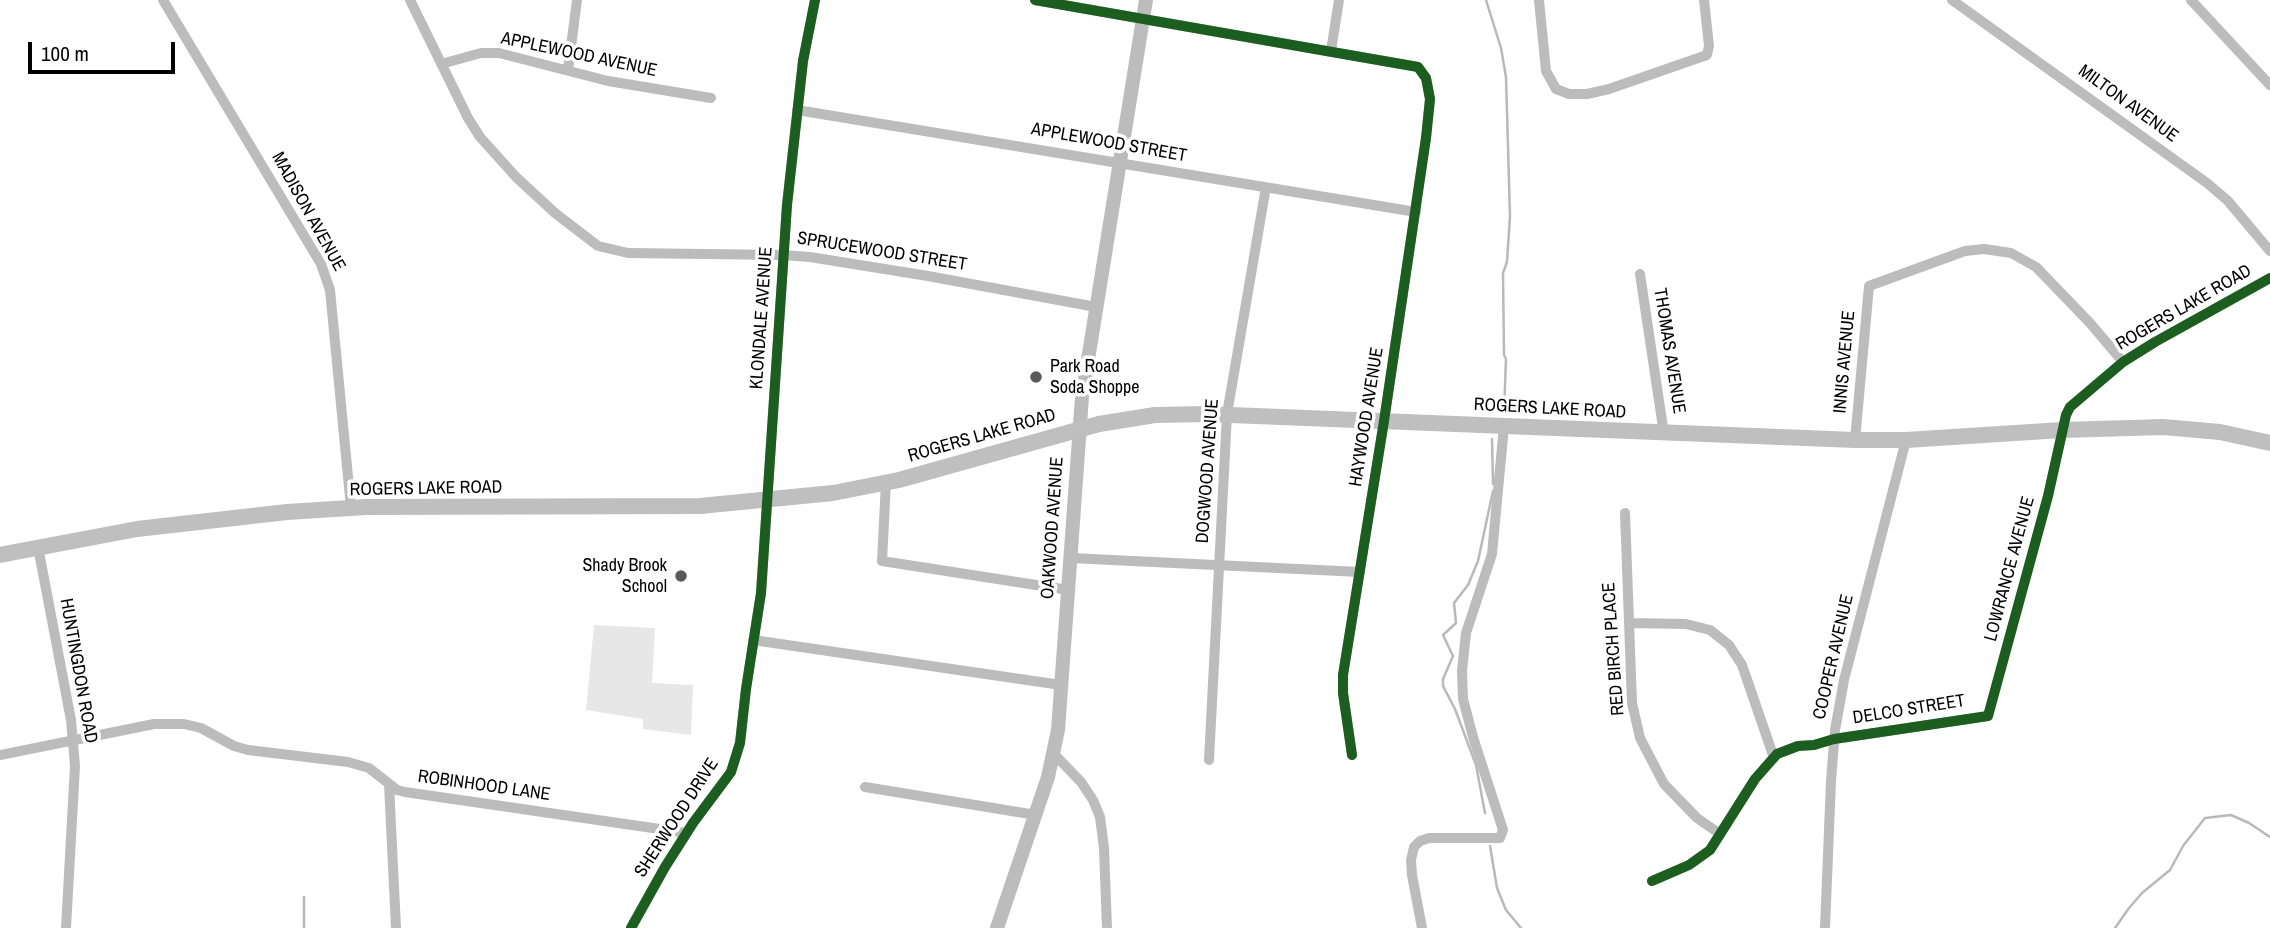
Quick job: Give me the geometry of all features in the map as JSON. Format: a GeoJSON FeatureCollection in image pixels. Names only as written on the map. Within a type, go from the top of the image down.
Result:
{"type":"FeatureCollection","features":[{"type":"Feature","properties":{"kind":"main road","name":"ROGERS LAKE ROAD"},"geometry":{"type":"LineString","coordinates":[[0,555],[91,536],[287,512],[351,508],[700,506],[833,493],[1000,453],[1080,429],[1155,415],[1227,414],[1855,440],[1906,440],[2062,430],[2163,427],[2220,432],[2270,443]]}},
{"type":"Feature","properties":{"kind":"street","name":"MADISON AVENUE"},"geometry":{"type":"LineString","coordinates":[[163,0],[321,264],[330,289],[351,508]]}},
{"type":"Feature","properties":{"kind":"street","name":"SPRUCEWOOD STREET"},"geometry":{"type":"LineString","coordinates":[[410,0],[468,118],[491,151],[555,213],[598,246],[628,253],[810,257],[1096,307]]}},
{"type":"Feature","properties":{"kind":"street"},"geometry":{"type":"LineString","coordinates":[[568,70],[577,0]]}},
{"type":"Feature","properties":{"kind":"street","name":"KLONDALE AVENUE"},"geometry":{"type":"LineString","coordinates":[[752,640],[761,593],[783,255],[797,110],[815,0]]}},
{"type":"Feature","properties":{"kind":"street"},"geometry":{"type":"LineString","coordinates":[[1035,0],[1331,51],[1339,0]]}},
{"type":"Feature","properties":{"kind":"street","name":"OAKWOOD AVENUE"},"geometry":{"type":"LineString","coordinates":[[998,928],[1054,754],[1082,397],[1146,0]]}},
{"type":"Feature","properties":{"kind":"street"},"geometry":{"type":"LineString","coordinates":[[1539,0],[1546,71],[1556,89],[1569,94],[1587,94],[1609,89],[1707,55],[1709,46],[1704,0]]}},
{"type":"Feature","properties":{"kind":"street","name":"MILTON AVENUE"},"geometry":{"type":"LineString","coordinates":[[1952,0],[2207,183],[2228,201],[2270,251]]}},
{"type":"Feature","properties":{"kind":"street"},"geometry":{"type":"LineString","coordinates":[[2191,0],[2270,85]]}},
{"type":"Feature","properties":{"kind":"street","name":"HAYWOOD AVENUE"},"geometry":{"type":"LineString","coordinates":[[1331,51],[1418,67],[1429,84],[1430,99],[1416,212],[1343,675],[1345,714],[1352,755]]}},
{"type":"Feature","properties":{"kind":"street","name":"APPLEWOOD AVENUE"},"geometry":{"type":"LineString","coordinates":[[441,64],[481,53],[499,53],[640,88],[711,99]]}},
{"type":"Feature","properties":{"kind":"street","name":"APPLEWOOD STREET"},"geometry":{"type":"LineString","coordinates":[[797,110],[1416,212]]}},
{"type":"Feature","properties":{"kind":"street","name":"DOGWOOD AVENUE"},"geometry":{"type":"LineString","coordinates":[[1209,760],[1227,414],[1266,187]]}},
{"type":"Feature","properties":{"kind":"street","name":"INNIS AVENUE"},"geometry":{"type":"LineString","coordinates":[[1855,440],[1869,286],[1965,251],[1984,249],[2011,253],[2036,267],[2123,362]]}},
{"type":"Feature","properties":{"kind":"street","name":"THOMAS AVENUE"},"geometry":{"type":"LineString","coordinates":[[1640,274],[1664,434]]}},
{"type":"Feature","properties":{"kind":"street","name":"ROGERS LAKE ROAD"},"geometry":{"type":"LineString","coordinates":[[2062,430],[2070,407],[2123,362],[2270,278]]}},
{"type":"Feature","properties":{"kind":"street"},"geometry":{"type":"LineString","coordinates":[[1422,928],[1412,875],[1414,847],[1429,838],[1500,838],[1503,830],[1463,699],[1462,671],[1466,633],[1492,554],[1504,426]]}},
{"type":"Feature","properties":{"kind":"street","name":"LOWRANCE AVENUE"},"geometry":{"type":"LineString","coordinates":[[1989,716],[2048,496],[2062,430]]}},
{"type":"Feature","properties":{"kind":"street","name":"COOPER AVENUE"},"geometry":{"type":"LineString","coordinates":[[1825,928],[1834,739],[1844,680],[1906,440]]}},
{"type":"Feature","properties":{"kind":"street"},"geometry":{"type":"LineString","coordinates":[[886,482],[881,561],[1068,590]]}},
{"type":"Feature","properties":{"kind":"street","name":"RED BIRCH PLACE"},"geometry":{"type":"LineString","coordinates":[[1625,513],[1632,703],[1640,738],[1664,785],[1697,818],[1720,834]]}},
{"type":"Feature","properties":{"kind":"street","name":"HUNTINGDON ROAD"},"geometry":{"type":"LineString","coordinates":[[38,547],[71,720],[75,766],[66,928]]}},
{"type":"Feature","properties":{"kind":"street"},"geometry":{"type":"LineString","coordinates":[[1071,558],[1360,572]]}},
{"type":"Feature","properties":{"kind":"street"},"geometry":{"type":"LineString","coordinates":[[1629,623],[1686,624],[1710,630],[1729,645],[1742,665],[1774,758],[1755,779],[1710,850],[1689,865],[1652,881]]}},
{"type":"Feature","properties":{"kind":"street"},"geometry":{"type":"LineString","coordinates":[[752,640],[1061,685]]}},
{"type":"Feature","properties":{"kind":"street","name":"SHERWOOD DRIVE"},"geometry":{"type":"LineString","coordinates":[[631,928],[665,867],[731,772],[740,743],[752,640]]}},
{"type":"Feature","properties":{"kind":"street","name":"DELCO STREET"},"geometry":{"type":"LineString","coordinates":[[1774,758],[1777,754],[1798,746],[1989,716]]}},
{"type":"Feature","properties":{"kind":"street","name":"ROBINHOOD LANE"},"geometry":{"type":"LineString","coordinates":[[0,755],[154,724],[184,724],[201,727],[234,746],[248,750],[348,762],[369,768],[389,784],[405,792],[687,833]]}},
{"type":"Feature","properties":{"kind":"street"},"geometry":{"type":"LineString","coordinates":[[1054,754],[1081,782],[1100,817],[1107,928]]}},
{"type":"Feature","properties":{"kind":"street"},"geometry":{"type":"LineString","coordinates":[[389,784],[396,928]]}},
{"type":"Feature","properties":{"kind":"street"},"geometry":{"type":"LineString","coordinates":[[865,787],[1036,816]]}},
{"type":"Feature","properties":{"kind":"shaded area"},"geometry":{"type":"Polygon","coordinates":[[[594,625],[655,628],[652,683],[693,685],[691,735],[643,729],[643,719],[586,710],[594,625]]]}},
{"type":"Feature","properties":{"kind":"waterway"},"geometry":{"type":"LineString","coordinates":[[1486,0],[1501,48],[1506,77],[1510,216],[1507,262],[1503,273],[1506,359],[1504,412]]}},
{"type":"Feature","properties":{"kind":"waterway"},"geometry":{"type":"LineString","coordinates":[[1492,439],[1493,484]]}},
{"type":"Feature","properties":{"kind":"waterway"},"geometry":{"type":"LineString","coordinates":[[1485,813],[1476,765],[1455,709],[1443,686],[1443,679],[1453,656],[1443,635],[1456,623],[1454,603],[1468,585],[1478,561],[1493,491]]}},
{"type":"Feature","properties":{"kind":"waterway"},"geometry":{"type":"LineString","coordinates":[[2115,928],[2142,893],[2170,870],[2183,846],[2205,818],[2231,815],[2270,837]]}},
{"type":"Feature","properties":{"kind":"waterway"},"geometry":{"type":"LineString","coordinates":[[1490,846],[1497,888],[1506,910],[1521,928]]}},
{"type":"Feature","properties":{"kind":"waterway"},"geometry":{"type":"LineString","coordinates":[[304,897],[304,928]]}},
{"type":"Feature","properties":{"kind":"cycle path"},"geometry":{"type":"LineString","coordinates":[[631,928],[693,823],[731,772],[740,743],[761,593],[787,205],[803,61],[815,0]]}},
{"type":"Feature","properties":{"kind":"cycle path"},"geometry":{"type":"LineString","coordinates":[[1035,0],[1418,67],[1426,78],[1430,99],[1426,138],[1343,675],[1352,755]]}},
{"type":"Feature","properties":{"kind":"cycle path"},"geometry":{"type":"LineString","coordinates":[[1652,881],[1689,865],[1710,850],[1755,779],[1777,754],[1798,746],[1834,739],[1988,716],[2070,407],[2123,362],[2270,278]]}},
{"type":"Feature","properties":{"kind":"place","name":"Park Road Soda Shoppe"},"geometry":{"type":"Point","coordinates":[1036,377]}},
{"type":"Feature","properties":{"kind":"place","name":"Shady Brook School"},"geometry":{"type":"Point","coordinates":[681,576]}}]}
